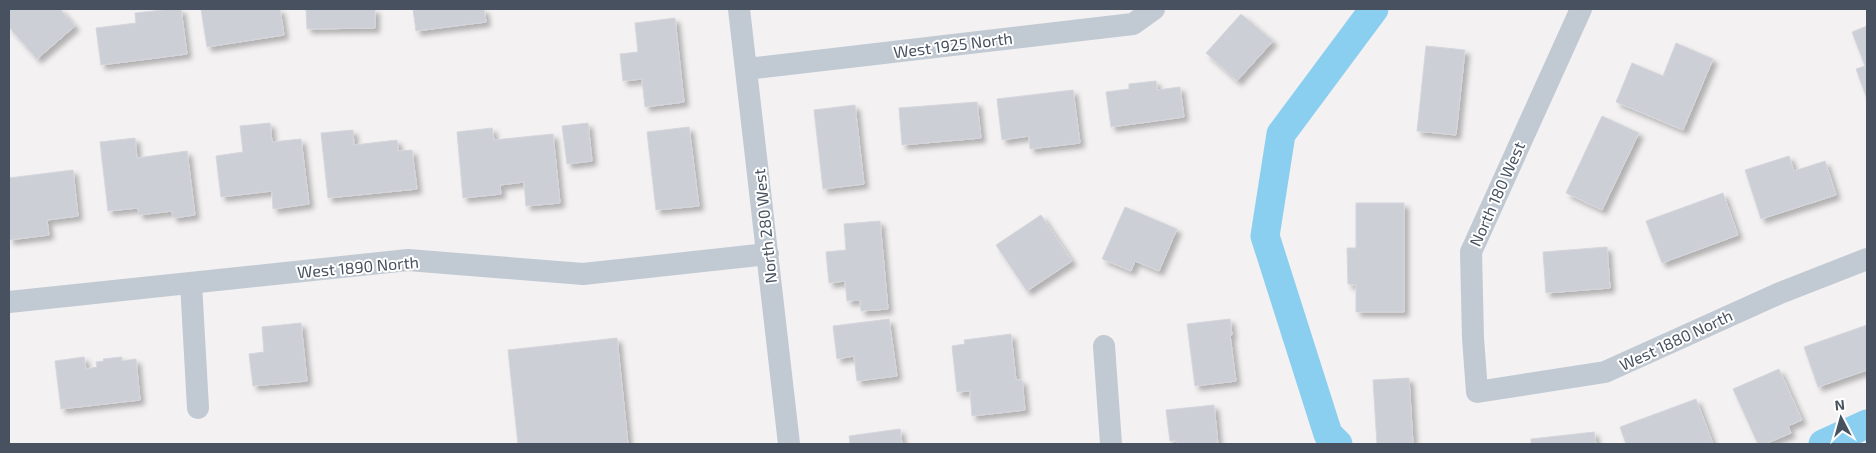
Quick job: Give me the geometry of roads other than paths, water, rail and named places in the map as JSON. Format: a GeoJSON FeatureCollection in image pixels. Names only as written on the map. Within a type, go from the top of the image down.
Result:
{"type":"FeatureCollection","features":[{"type":"Feature","properties":{"kind":"street","name":"North 280 West"},"geometry":{"type":"LineString","coordinates":[[739,9],[788,444]]}},
{"type":"Feature","properties":{"kind":"street","name":"West 1925 North"},"geometry":{"type":"LineString","coordinates":[[747,69],[1133,24],[1154,9]]}},
{"type":"Feature","properties":{"kind":"street","name":"North 180 West"},"geometry":{"type":"LineString","coordinates":[[1477,392],[1473,338],[1471,252],[1581,9]]}},
{"type":"Feature","properties":{"kind":"street","name":"West 1890 North"},"geometry":{"type":"LineString","coordinates":[[9,302],[408,260],[583,274],[768,254]]}},
{"type":"Feature","properties":{"kind":"street","name":"West 1880 North"},"geometry":{"type":"LineString","coordinates":[[1477,392],[1605,372],[1780,293],[1867,258]]}},
{"type":"Feature","properties":{"kind":"street"},"geometry":{"type":"LineString","coordinates":[[191,283],[198,408]]}},
{"type":"Feature","properties":{"kind":"street"},"geometry":{"type":"LineString","coordinates":[[1104,346],[1111,444]]}},
{"type":"Feature","properties":{"kind":"waterway"},"geometry":{"type":"LineString","coordinates":[[1338,444],[1328,434],[1265,236],[1281,134],[1374,9]]}},
{"type":"Feature","properties":{"kind":"waterway"},"geometry":{"type":"LineString","coordinates":[[1823,444],[1867,424]]}}]}
